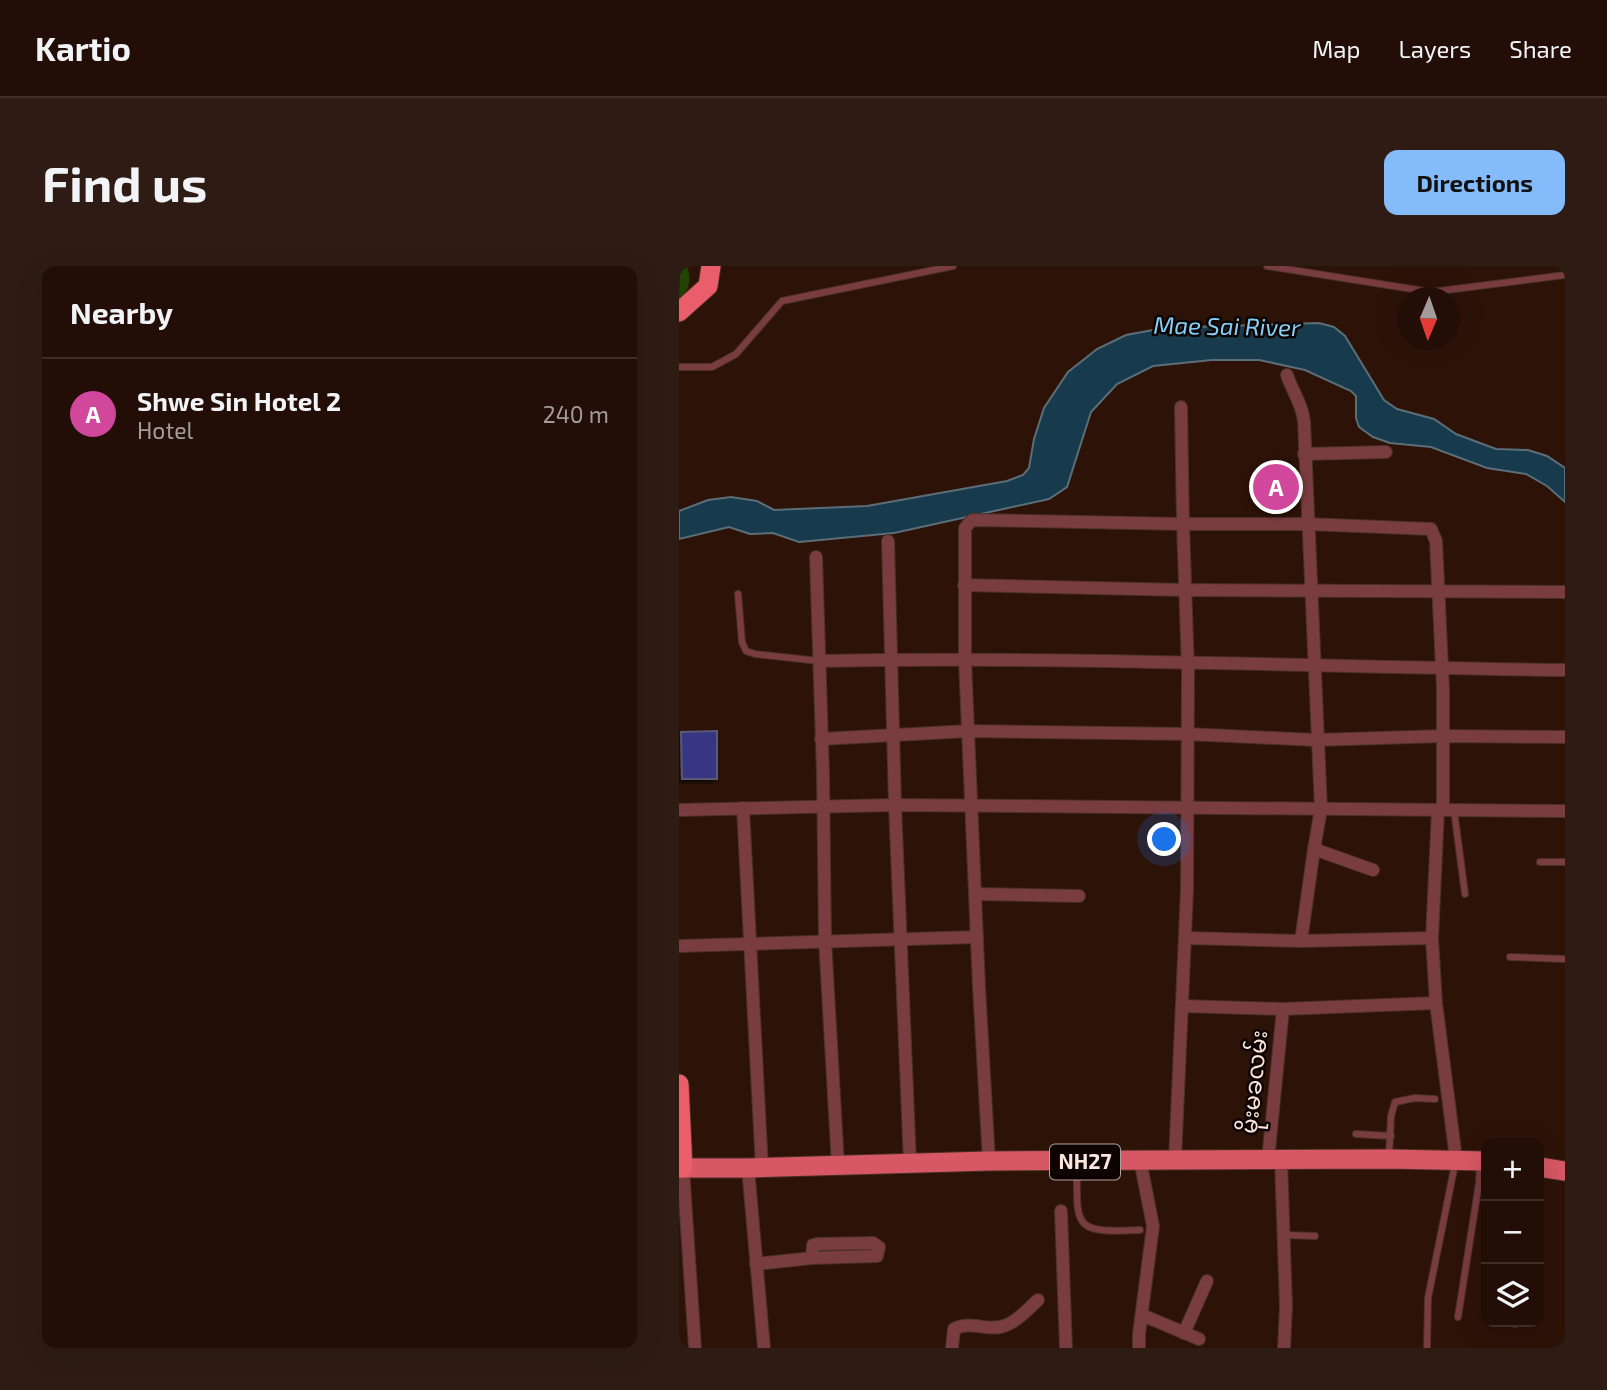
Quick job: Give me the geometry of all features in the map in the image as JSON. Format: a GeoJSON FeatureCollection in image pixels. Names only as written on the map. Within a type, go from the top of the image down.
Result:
{"type":"FeatureCollection","features":[{"type":"Feature","properties":{"kind":"highway"},"geometry":{"type":"LineString","coordinates":[[679,312],[708,286],[711,266]]}},
{"type":"Feature","properties":{"kind":"highway"},"geometry":{"type":"LineString","coordinates":[[679,1084],[681,1168]]}},
{"type":"Feature","properties":{"kind":"main road","name":"NH27"},"geometry":{"type":"LineString","coordinates":[[681,1168],[989,1161],[1481,1161]]}},
{"type":"Feature","properties":{"kind":"main road"},"geometry":{"type":"LineString","coordinates":[[1544,1168],[1565,1171]]}},
{"type":"Feature","properties":{"kind":"street"},"geometry":{"type":"LineString","coordinates":[[1287,375],[1302,408],[1321,809],[1301,941]]}},
{"type":"Feature","properties":{"kind":"street"},"geometry":{"type":"LineString","coordinates":[[1175,1160],[1186,938],[1188,662],[1181,407]]}},
{"type":"Feature","properties":{"kind":"street"},"geometry":{"type":"LineString","coordinates":[[1304,454],[1386,452]]}},
{"type":"Feature","properties":{"kind":"street"},"geometry":{"type":"LineString","coordinates":[[989,1161],[965,660],[965,528],[972,520],[1307,524],[1431,529],[1436,541],[1445,810],[1432,938],[1436,1003],[1456,1159]]}},
{"type":"Feature","properties":{"kind":"street"},"geometry":{"type":"LineString","coordinates":[[888,541],[895,805],[910,1163]]}},
{"type":"Feature","properties":{"kind":"street"},"geometry":{"type":"LineString","coordinates":[[816,557],[825,940],[838,1165]]}},
{"type":"Feature","properties":{"kind":"street"},"geometry":{"type":"LineString","coordinates":[[964,585],[1184,590],[1565,592]]}},
{"type":"Feature","properties":{"kind":"street"},"geometry":{"type":"LineString","coordinates":[[819,661],[1188,662],[1314,667],[1565,670]]}},
{"type":"Feature","properties":{"kind":"street"},"geometry":{"type":"LineString","coordinates":[[821,739],[969,731],[1187,734],[1316,740],[1443,736],[1565,737]]}},
{"type":"Feature","properties":{"kind":"street"},"geometry":{"type":"LineString","coordinates":[[679,810],[895,805],[1565,811]]}},
{"type":"Feature","properties":{"kind":"street"},"geometry":{"type":"LineString","coordinates":[[743,808],[751,943],[756,1264],[764,1348]]}},
{"type":"Feature","properties":{"kind":"street"},"geometry":{"type":"LineString","coordinates":[[1314,849],[1373,870]]}},
{"type":"Feature","properties":{"kind":"street"},"geometry":{"type":"LineString","coordinates":[[975,894],[1079,896]]}},
{"type":"Feature","properties":{"kind":"street"},"geometry":{"type":"LineString","coordinates":[[679,946],[977,937]]}},
{"type":"Feature","properties":{"kind":"street"},"geometry":{"type":"LineString","coordinates":[[1186,938],[1301,941],[1432,938]]}},
{"type":"Feature","properties":{"kind":"street"},"geometry":{"type":"LineString","coordinates":[[1182,1006],[1283,1009],[1436,1003]]}},
{"type":"Feature","properties":{"kind":"street","name":"မိုးမခလမ်း"},"geometry":{"type":"LineString","coordinates":[[1283,1009],[1274,1160],[1283,1235],[1286,1306],[1284,1348]]}},
{"type":"Feature","properties":{"kind":"street"},"geometry":{"type":"LineString","coordinates":[[1139,1348],[1153,1226],[1140,1160]]}},
{"type":"Feature","properties":{"kind":"street"},"geometry":{"type":"LineString","coordinates":[[681,1168],[695,1348]]}},
{"type":"Feature","properties":{"kind":"street"},"geometry":{"type":"LineString","coordinates":[[1061,1211],[1066,1348]]}},
{"type":"Feature","properties":{"kind":"street"},"geometry":{"type":"LineString","coordinates":[[756,1264],[812,1258],[877,1256],[880,1247],[873,1243],[817,1244],[813,1245],[812,1258]]}},
{"type":"Feature","properties":{"kind":"street"},"geometry":{"type":"LineString","coordinates":[[1184,1333],[1206,1282]]}},
{"type":"Feature","properties":{"kind":"street"},"geometry":{"type":"LineString","coordinates":[[952,1348],[954,1329],[964,1325],[1000,1327],[1017,1319],[1038,1300]]}},
{"type":"Feature","properties":{"kind":"street"},"geometry":{"type":"LineString","coordinates":[[1142,1315],[1199,1339]]}},
{"type":"Feature","properties":{"kind":"lane"},"geometry":{"type":"LineString","coordinates":[[679,367],[712,367],[736,354],[782,301],[953,266]]}},
{"type":"Feature","properties":{"kind":"lane"},"geometry":{"type":"LineString","coordinates":[[1266,266],[1431,292],[1565,275]]}},
{"type":"Feature","properties":{"kind":"lane"},"geometry":{"type":"LineString","coordinates":[[738,594],[742,642],[746,651],[819,661]]}},
{"type":"Feature","properties":{"kind":"lane"},"geometry":{"type":"LineString","coordinates":[[1445,810],[1465,894]]}},
{"type":"Feature","properties":{"kind":"lane"},"geometry":{"type":"LineString","coordinates":[[1540,862],[1565,862]]}},
{"type":"Feature","properties":{"kind":"lane"},"geometry":{"type":"LineString","coordinates":[[1510,957],[1565,959]]}},
{"type":"Feature","properties":{"kind":"lane"},"geometry":{"type":"LineString","coordinates":[[1389,1159],[1391,1116],[1395,1102],[1415,1098],[1435,1099]]}},
{"type":"Feature","properties":{"kind":"lane"},"geometry":{"type":"LineString","coordinates":[[1356,1134],[1391,1136]]}},
{"type":"Feature","properties":{"kind":"lane"},"geometry":{"type":"LineString","coordinates":[[1427,1348],[1428,1298],[1456,1159]]}},
{"type":"Feature","properties":{"kind":"lane"},"geometry":{"type":"LineString","coordinates":[[1077,1162],[1077,1204],[1079,1218],[1083,1223],[1102,1231],[1140,1230]]}},
{"type":"Feature","properties":{"kind":"lane"},"geometry":{"type":"LineString","coordinates":[[1458,1317],[1481,1172]]}},
{"type":"Feature","properties":{"kind":"lane"},"geometry":{"type":"LineString","coordinates":[[1283,1235],[1315,1236]]}},
{"type":"Feature","properties":{"kind":"green space"},"geometry":{"type":"Polygon","coordinates":[[[680,266],[687,266],[689,281],[679,301],[680,266]]]}},
{"type":"Feature","properties":{"kind":"water","name":"Mae Sai River"},"geometry":{"type":"Polygon","coordinates":[[[1319,323],[1334,327],[1345,336],[1384,400],[1397,409],[1434,419],[1456,434],[1496,449],[1528,450],[1547,456],[1565,468],[1565,502],[1547,486],[1526,474],[1487,468],[1431,447],[1390,443],[1373,437],[1359,427],[1356,418],[1356,396],[1351,391],[1305,370],[1259,360],[1212,360],[1153,366],[1117,384],[1091,412],[1067,487],[1049,499],[894,533],[799,542],[773,533],[750,534],[729,527],[679,539],[679,511],[708,500],[731,497],[757,501],[774,510],[867,506],[1007,481],[1023,475],[1029,468],[1034,439],[1044,408],[1068,372],[1097,349],[1126,335],[1164,328],[1319,323]]]}},
{"type":"Feature","properties":{"kind":"building"},"geometry":{"type":"Polygon","coordinates":[[[717,731],[717,779],[682,779],[681,732],[717,731]]]}},
{"type":"Feature","properties":{"kind":"place","name":"Shwe Sin Hotel 2"},"geometry":{"type":"Point","coordinates":[1276,487]}}]}
